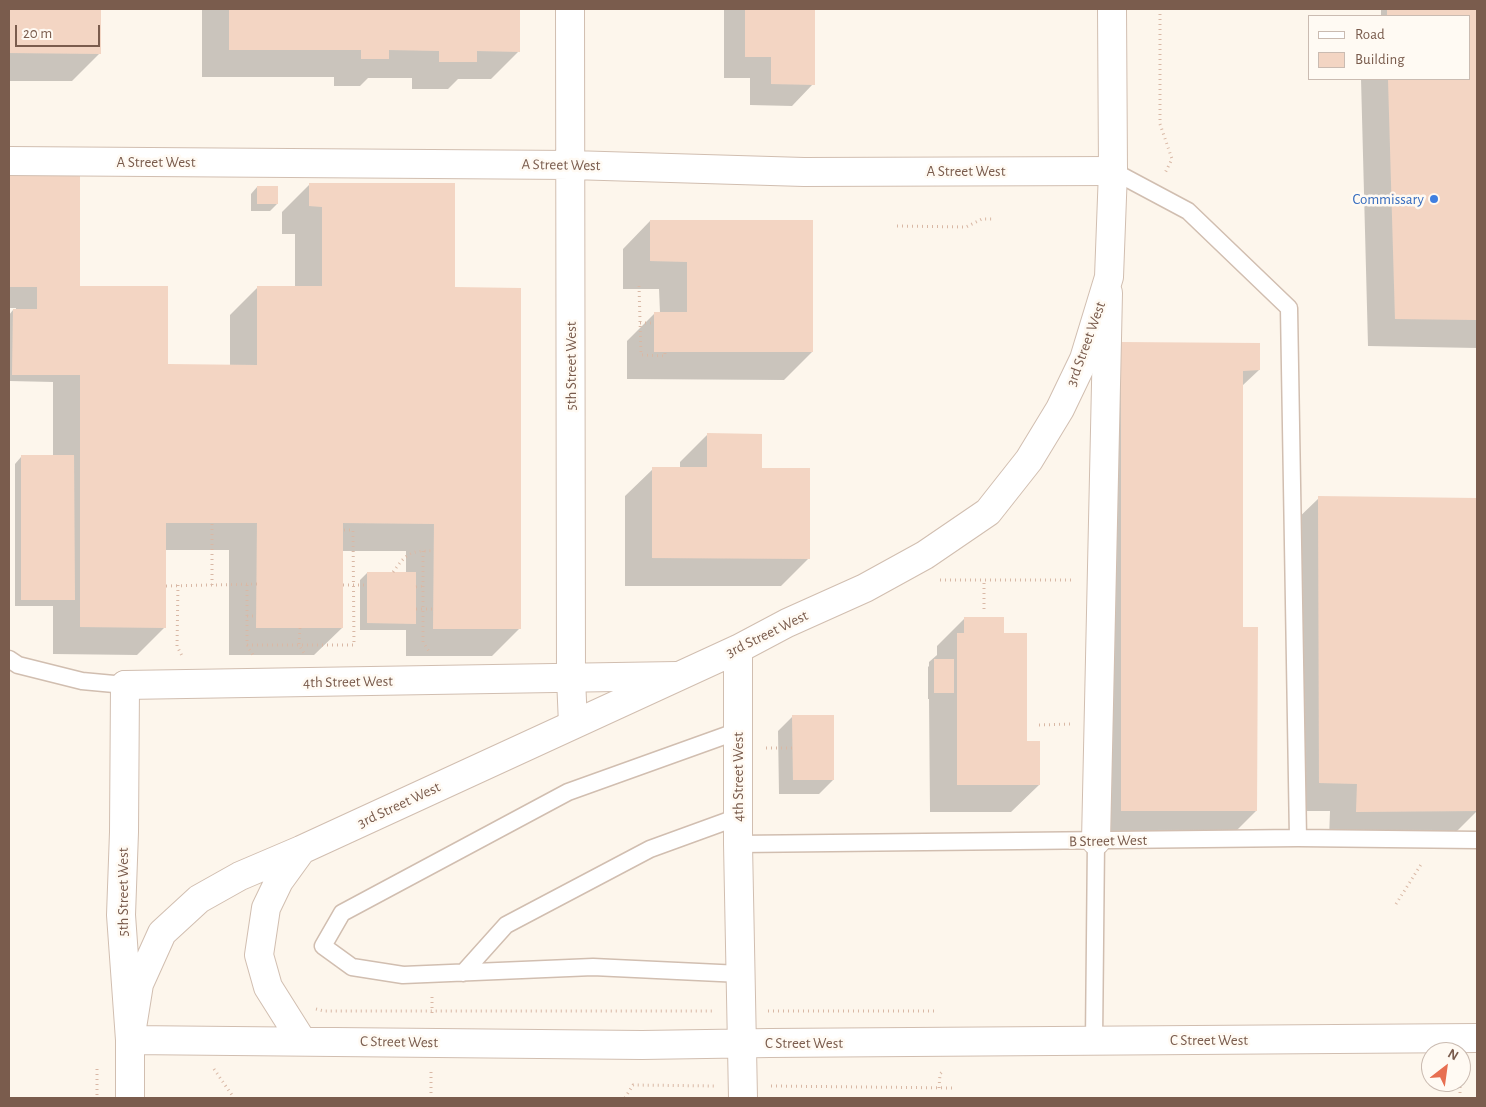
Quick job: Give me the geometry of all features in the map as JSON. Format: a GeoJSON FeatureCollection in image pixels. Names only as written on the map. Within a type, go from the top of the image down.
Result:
{"type":"FeatureCollection","features":[{"type":"Feature","properties":{"kind":"street","name":"5th Street West"},"geometry":{"type":"LineString","coordinates":[[570,9],[571,678],[574,724]]}},
{"type":"Feature","properties":{"kind":"street","name":"3rd Street West"},"geometry":{"type":"LineString","coordinates":[[130,1040],[139,984],[162,933],[199,899],[240,876],[302,850],[738,649],[787,623],[865,588],[925,555],[988,512],[1029,460],[1060,409],[1084,359],[1108,277],[1113,171],[1112,9]]}},
{"type":"Feature","properties":{"kind":"street","name":"A Street West"},"geometry":{"type":"LineString","coordinates":[[9,161],[571,165],[804,172],[1113,171]]}},
{"type":"Feature","properties":{"kind":"street"},"geometry":{"type":"LineString","coordinates":[[1096,841],[1108,277]]}},
{"type":"Feature","properties":{"kind":"street","name":"4th Street West"},"geometry":{"type":"LineString","coordinates":[[738,649],[738,844],[742,1043]]}},
{"type":"Feature","properties":{"kind":"street","name":"4th Street West"},"geometry":{"type":"LineString","coordinates":[[125,685],[677,676]]}},
{"type":"Feature","properties":{"kind":"street","name":"5th Street West"},"geometry":{"type":"LineString","coordinates":[[125,685],[124,832],[121,915],[130,1040],[130,1098]]}},
{"type":"Feature","properties":{"kind":"street"},"geometry":{"type":"LineString","coordinates":[[302,850],[279,881],[266,908],[259,955],[268,987],[302,1041]]}},
{"type":"Feature","properties":{"kind":"street","name":"C Street West"},"geometry":{"type":"LineString","coordinates":[[130,1040],[642,1045],[1477,1038]]}},
{"type":"Feature","properties":{"kind":"street"},"geometry":{"type":"LineString","coordinates":[[742,1043],[743,1092]]}},
{"type":"Feature","properties":{"kind":"lane"},"geometry":{"type":"LineString","coordinates":[[1113,171],[1188,211],[1289,308],[1298,838]]}},
{"type":"Feature","properties":{"kind":"lane"},"geometry":{"type":"LineString","coordinates":[[9,659],[18,665],[82,681],[125,685]]}},
{"type":"Feature","properties":{"kind":"lane"},"geometry":{"type":"LineString","coordinates":[[738,731],[568,792],[342,913],[323,946],[352,967],[403,975],[593,967],[741,974]]}},
{"type":"Feature","properties":{"kind":"lane"},"geometry":{"type":"LineString","coordinates":[[463,973],[506,924],[650,848],[738,817]]}},
{"type":"Feature","properties":{"kind":"lane","name":"B Street West"},"geometry":{"type":"LineString","coordinates":[[738,844],[1298,838],[1477,840]]}},
{"type":"Feature","properties":{"kind":"lane"},"geometry":{"type":"LineString","coordinates":[[1094,1041],[1096,841]]}},
{"type":"Feature","properties":{"kind":"path"},"geometry":{"type":"LineString","coordinates":[[1155,193],[1172,159],[1160,124],[1160,9]]}},
{"type":"Feature","properties":{"kind":"path"},"geometry":{"type":"LineString","coordinates":[[897,226],[966,227],[982,219],[992,219]]}},
{"type":"Feature","properties":{"kind":"path"},"geometry":{"type":"LineString","coordinates":[[639,286],[641,355],[665,356],[665,352]]}},
{"type":"Feature","properties":{"kind":"path"},"geometry":{"type":"LineString","coordinates":[[640,323],[654,323]]}},
{"type":"Feature","properties":{"kind":"path"},"geometry":{"type":"LineString","coordinates":[[212,523],[212,585]]}},
{"type":"Feature","properties":{"kind":"path"},"geometry":{"type":"LineString","coordinates":[[247,645],[354,645],[354,530],[343,530]]}},
{"type":"Feature","properties":{"kind":"path"},"geometry":{"type":"LineString","coordinates":[[393,572],[403,558],[412,553],[423,550],[434,551]]}},
{"type":"Feature","properties":{"kind":"path"},"geometry":{"type":"LineString","coordinates":[[423,550],[423,642],[449,680]]}},
{"type":"Feature","properties":{"kind":"path"},"geometry":{"type":"LineString","coordinates":[[939,580],[1072,580],[1072,590]]}},
{"type":"Feature","properties":{"kind":"path"},"geometry":{"type":"LineString","coordinates":[[984,580],[984,609]]}},
{"type":"Feature","properties":{"kind":"path"},"geometry":{"type":"LineString","coordinates":[[166,586],[257,584]]}},
{"type":"Feature","properties":{"kind":"path"},"geometry":{"type":"LineString","coordinates":[[343,584],[367,585]]}},
{"type":"Feature","properties":{"kind":"path"},"geometry":{"type":"LineString","coordinates":[[178,585],[177,646],[200,684]]}},
{"type":"Feature","properties":{"kind":"path"},"geometry":{"type":"LineString","coordinates":[[247,585],[247,645],[272,683]]}},
{"type":"Feature","properties":{"kind":"path"},"geometry":{"type":"LineString","coordinates":[[416,587],[423,586]]}},
{"type":"Feature","properties":{"kind":"path"},"geometry":{"type":"LineString","coordinates":[[416,610],[433,609]]}},
{"type":"Feature","properties":{"kind":"path"},"geometry":{"type":"LineString","coordinates":[[247,616],[257,616]]}},
{"type":"Feature","properties":{"kind":"path"},"geometry":{"type":"LineString","coordinates":[[1039,725],[1072,724]]}},
{"type":"Feature","properties":{"kind":"path"},"geometry":{"type":"LineString","coordinates":[[309,1007],[324,1011],[946,1011]]}},
{"type":"Feature","properties":{"kind":"path"},"geometry":{"type":"LineString","coordinates":[[209,1066],[215,1070],[234,1097]]}},
{"type":"Feature","properties":{"kind":"path"},"geometry":{"type":"LineString","coordinates":[[97,1069],[97,1098]]}},
{"type":"Feature","properties":{"kind":"path"},"geometry":{"type":"LineString","coordinates":[[625,1098],[633,1086],[743,1092],[956,1088]]}},
{"type":"Feature","properties":{"kind":"building"},"geometry":{"type":"Polygon","coordinates":[[[9,9],[101,9],[101,54],[9,53],[9,9]]]}},
{"type":"Feature","properties":{"kind":"building"},"geometry":{"type":"Polygon","coordinates":[[[229,9],[520,9],[520,52],[477,51],[477,62],[439,62],[439,51],[389,50],[389,59],[361,59],[361,50],[229,50],[229,9]]]}},
{"type":"Feature","properties":{"kind":"building"},"geometry":{"type":"Polygon","coordinates":[[[745,9],[815,9],[815,85],[771,84],[771,57],[745,57],[745,9]]]}},
{"type":"Feature","properties":{"kind":"building","name":"Commissary"},"geometry":{"type":"Polygon","coordinates":[[[1387,9],[1477,9],[1477,320],[1395,319],[1388,80],[1471,80],[1471,15],[1387,15],[1387,9]]]}},
{"type":"Feature","properties":{"kind":"building"},"geometry":{"type":"Polygon","coordinates":[[[9,174],[80,174],[80,286],[168,286],[168,364],[257,365],[257,286],[322,286],[322,207],[309,206],[309,183],[455,183],[455,287],[521,288],[521,629],[433,629],[434,524],[343,523],[343,628],[256,628],[257,523],[166,523],[166,628],[80,627],[80,375],[12,375],[13,309],[37,309],[37,287],[9,287],[9,174]]]}},
{"type":"Feature","properties":{"kind":"building"},"geometry":{"type":"Polygon","coordinates":[[[257,186],[278,186],[278,204],[257,204],[257,186]]]}},
{"type":"Feature","properties":{"kind":"building"},"geometry":{"type":"Polygon","coordinates":[[[650,220],[813,220],[813,352],[654,352],[654,312],[687,312],[687,262],[650,261],[650,220]]]}},
{"type":"Feature","properties":{"kind":"building"},"geometry":{"type":"Polygon","coordinates":[[[1121,342],[1260,343],[1260,370],[1243,371],[1243,627],[1258,627],[1257,811],[1121,811],[1121,342]]]}},
{"type":"Feature","properties":{"kind":"building"},"geometry":{"type":"Polygon","coordinates":[[[707,433],[762,434],[762,468],[810,468],[810,559],[652,558],[652,467],[707,467],[707,433]]]}},
{"type":"Feature","properties":{"kind":"building"},"geometry":{"type":"Polygon","coordinates":[[[21,455],[74,455],[75,600],[21,600],[21,455]]]}},
{"type":"Feature","properties":{"kind":"building"},"geometry":{"type":"Polygon","coordinates":[[[1318,496],[1477,498],[1477,811],[1356,812],[1357,784],[1319,783],[1318,496]]]}},
{"type":"Feature","properties":{"kind":"building"},"geometry":{"type":"Polygon","coordinates":[[[367,572],[416,572],[416,624],[367,623],[367,572]]]}},
{"type":"Feature","properties":{"kind":"building"},"geometry":{"type":"Polygon","coordinates":[[[964,617],[1004,617],[1004,633],[1027,633],[1027,741],[1040,741],[1040,785],[957,785],[957,633],[964,633],[964,617]]]}},
{"type":"Feature","properties":{"kind":"building"},"geometry":{"type":"Polygon","coordinates":[[[934,659],[954,659],[954,693],[934,693],[934,659]]]}},
{"type":"Feature","properties":{"kind":"building"},"geometry":{"type":"Polygon","coordinates":[[[792,715],[834,715],[834,780],[793,780],[792,715]]]}},
{"type":"Feature","properties":{"kind":"place","name":"Commissary"},"geometry":{"type":"Point","coordinates":[1434,199]}}]}
